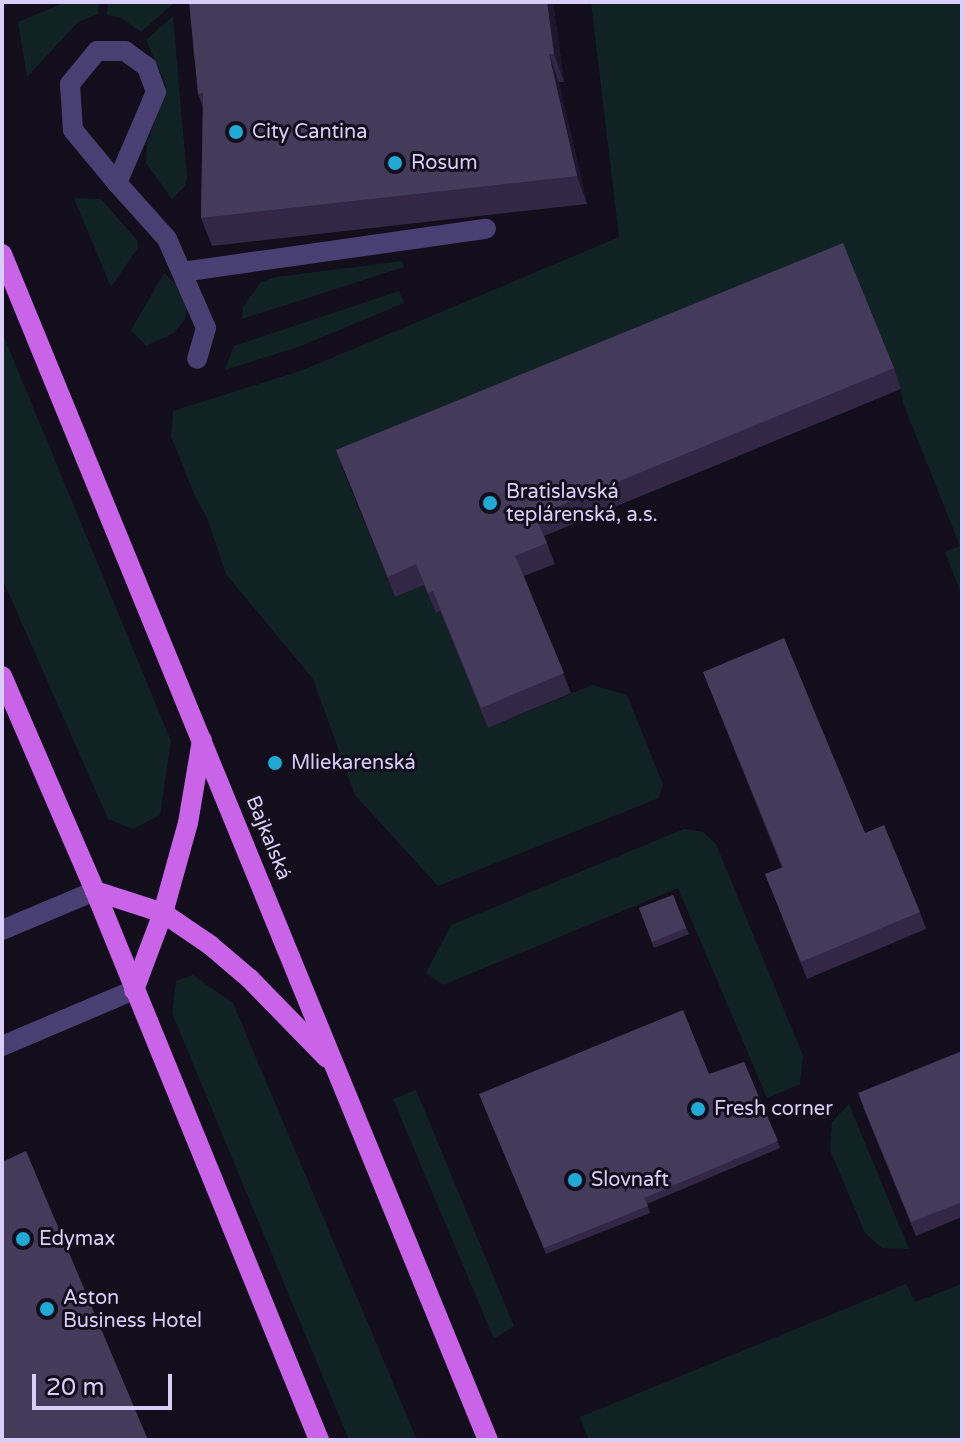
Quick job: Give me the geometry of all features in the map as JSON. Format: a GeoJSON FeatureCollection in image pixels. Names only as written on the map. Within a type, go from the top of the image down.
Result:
{"type":"FeatureCollection","features":[{"type":"Feature","properties":{"kind":"main road","name":"Bajkalská"},"geometry":{"type":"LineString","coordinates":[[2,254],[488,1440]]}},
{"type":"Feature","properties":{"kind":"main road"},"geometry":{"type":"LineString","coordinates":[[2,676],[95,891],[319,1440]]}},
{"type":"Feature","properties":{"kind":"main road"},"geometry":{"type":"LineString","coordinates":[[134,990],[163,913],[188,823],[202,740]]}},
{"type":"Feature","properties":{"kind":"main road"},"geometry":{"type":"LineString","coordinates":[[95,891],[163,913],[210,945],[250,979],[338,1070]]}},
{"type":"Feature","properties":{"kind":"street"},"geometry":{"type":"LineString","coordinates":[[117,183],[156,92],[147,67],[125,51],[97,51],[70,84],[73,130],[117,183],[167,239],[206,328],[197,359]]}},
{"type":"Feature","properties":{"kind":"street"},"geometry":{"type":"LineString","coordinates":[[182,272],[486,229]]}},
{"type":"Feature","properties":{"kind":"street"},"geometry":{"type":"LineString","coordinates":[[2,930],[95,891]]}},
{"type":"Feature","properties":{"kind":"street"},"geometry":{"type":"LineString","coordinates":[[2,1046],[134,990]]}},
{"type":"Feature","properties":{"kind":"shaded area"},"geometry":{"type":"Polygon","coordinates":[[[66,2],[99,2],[98,14],[78,22],[27,77],[18,22],[66,2]]]}},
{"type":"Feature","properties":{"kind":"shaded area"},"geometry":{"type":"Polygon","coordinates":[[[108,2],[174,3],[141,32],[121,18],[107,15],[108,2]]]}},
{"type":"Feature","properties":{"kind":"shaded area"},"geometry":{"type":"Polygon","coordinates":[[[591,2],[962,2],[962,596],[945,552],[960,546],[903,403],[901,389],[343,470],[395,597],[424,585],[436,613],[440,611],[488,728],[592,685],[627,695],[663,785],[659,798],[438,886],[355,795],[313,679],[226,574],[208,520],[171,436],[173,411],[303,370],[619,237],[591,2]]]}},
{"type":"Feature","properties":{"kind":"shaded area"},"geometry":{"type":"Polygon","coordinates":[[[173,16],[187,177],[185,186],[172,199],[146,163],[147,144],[167,87],[146,40],[173,16]]]}},
{"type":"Feature","properties":{"kind":"shaded area"},"geometry":{"type":"Polygon","coordinates":[[[74,198],[101,199],[137,240],[138,248],[111,287],[74,198]]]}},
{"type":"Feature","properties":{"kind":"shaded area"},"geometry":{"type":"Polygon","coordinates":[[[402,261],[404,267],[242,319],[243,307],[261,282],[276,277],[402,261]]]}},
{"type":"Feature","properties":{"kind":"shaded area"},"geometry":{"type":"Polygon","coordinates":[[[164,273],[183,291],[187,304],[185,319],[174,333],[146,346],[131,330],[164,273]]]}},
{"type":"Feature","properties":{"kind":"shaded area"},"geometry":{"type":"Polygon","coordinates":[[[399,291],[404,303],[301,346],[225,370],[234,346],[399,291]]]}},
{"type":"Feature","properties":{"kind":"shaded area"},"geometry":{"type":"Polygon","coordinates":[[[2,332],[171,741],[160,815],[133,829],[108,819],[2,578],[2,332]]]}},
{"type":"Feature","properties":{"kind":"shaded area"},"geometry":{"type":"Polygon","coordinates":[[[684,829],[703,832],[716,844],[803,1056],[800,1084],[767,1098],[678,888],[443,985],[426,973],[451,925],[684,829]]]}},
{"type":"Feature","properties":{"kind":"shaded area"},"geometry":{"type":"Polygon","coordinates":[[[193,975],[233,1003],[417,1440],[349,1440],[172,1013],[176,981],[193,975]]]}},
{"type":"Feature","properties":{"kind":"shaded area"},"geometry":{"type":"Polygon","coordinates":[[[416,1090],[514,1326],[494,1339],[393,1099],[416,1090]]]}},
{"type":"Feature","properties":{"kind":"shaded area"},"geometry":{"type":"Polygon","coordinates":[[[849,1104],[909,1249],[882,1248],[865,1233],[830,1150],[832,1122],[849,1104]]]}},
{"type":"Feature","properties":{"kind":"shaded area"},"geometry":{"type":"Polygon","coordinates":[[[906,1284],[915,1302],[962,1284],[962,1440],[589,1440],[580,1417],[906,1284]]]}},
{"type":"Feature","properties":{"kind":"building","name":"Rosum"},"geometry":{"type":"Polygon","coordinates":[[[189,2],[547,2],[554,54],[549,54],[577,176],[201,218],[203,93],[198,94],[189,2]]]}},
{"type":"Feature","properties":{"kind":"building","name":"Bratislavská teplárenská, a.s."},"geometry":{"type":"Polygon","coordinates":[[[843,243],[894,368],[535,516],[547,543],[515,556],[564,673],[481,708],[433,591],[428,593],[416,564],[388,577],[336,450],[843,243]]]}},
{"type":"Feature","properties":{"kind":"building"},"geometry":{"type":"Polygon","coordinates":[[[784,638],[865,833],[884,825],[920,912],[801,962],[765,874],[783,867],[703,672],[784,638]]]}},
{"type":"Feature","properties":{"kind":"building"},"geometry":{"type":"Polygon","coordinates":[[[673,895],[686,928],[652,942],[639,908],[673,895]]]}},
{"type":"Feature","properties":{"kind":"building"},"geometry":{"type":"Polygon","coordinates":[[[683,1010],[709,1074],[744,1062],[778,1141],[644,1198],[648,1206],[544,1248],[479,1094],[683,1010]]]}},
{"type":"Feature","properties":{"kind":"building"},"geometry":{"type":"Polygon","coordinates":[[[962,1051],[962,1202],[911,1222],[858,1093],[962,1051]]]}},
{"type":"Feature","properties":{"kind":"building","name":"Aston Business Hotel"},"geometry":{"type":"Polygon","coordinates":[[[26,1151],[148,1440],[2,1440],[2,1162],[26,1151]]]}},
{"type":"Feature","properties":{"kind":"place","name":"City Cantina"},"geometry":{"type":"Point","coordinates":[236,132]}},
{"type":"Feature","properties":{"kind":"place","name":"Rosum"},"geometry":{"type":"Point","coordinates":[395,163]}},
{"type":"Feature","properties":{"kind":"place","name":"Bratislavská teplárenská, a.s."},"geometry":{"type":"Point","coordinates":[490,503]}},
{"type":"Feature","properties":{"kind":"place","name":"Mliekarenská"},"geometry":{"type":"Point","coordinates":[275,763]}},
{"type":"Feature","properties":{"kind":"place","name":"Fresh corner"},"geometry":{"type":"Point","coordinates":[698,1109]}},
{"type":"Feature","properties":{"kind":"place","name":"Slovnaft"},"geometry":{"type":"Point","coordinates":[575,1180]}},
{"type":"Feature","properties":{"kind":"place","name":"Edymax"},"geometry":{"type":"Point","coordinates":[23,1239]}},
{"type":"Feature","properties":{"kind":"place","name":"Aston Business Hotel"},"geometry":{"type":"Point","coordinates":[47,1309]}}]}
